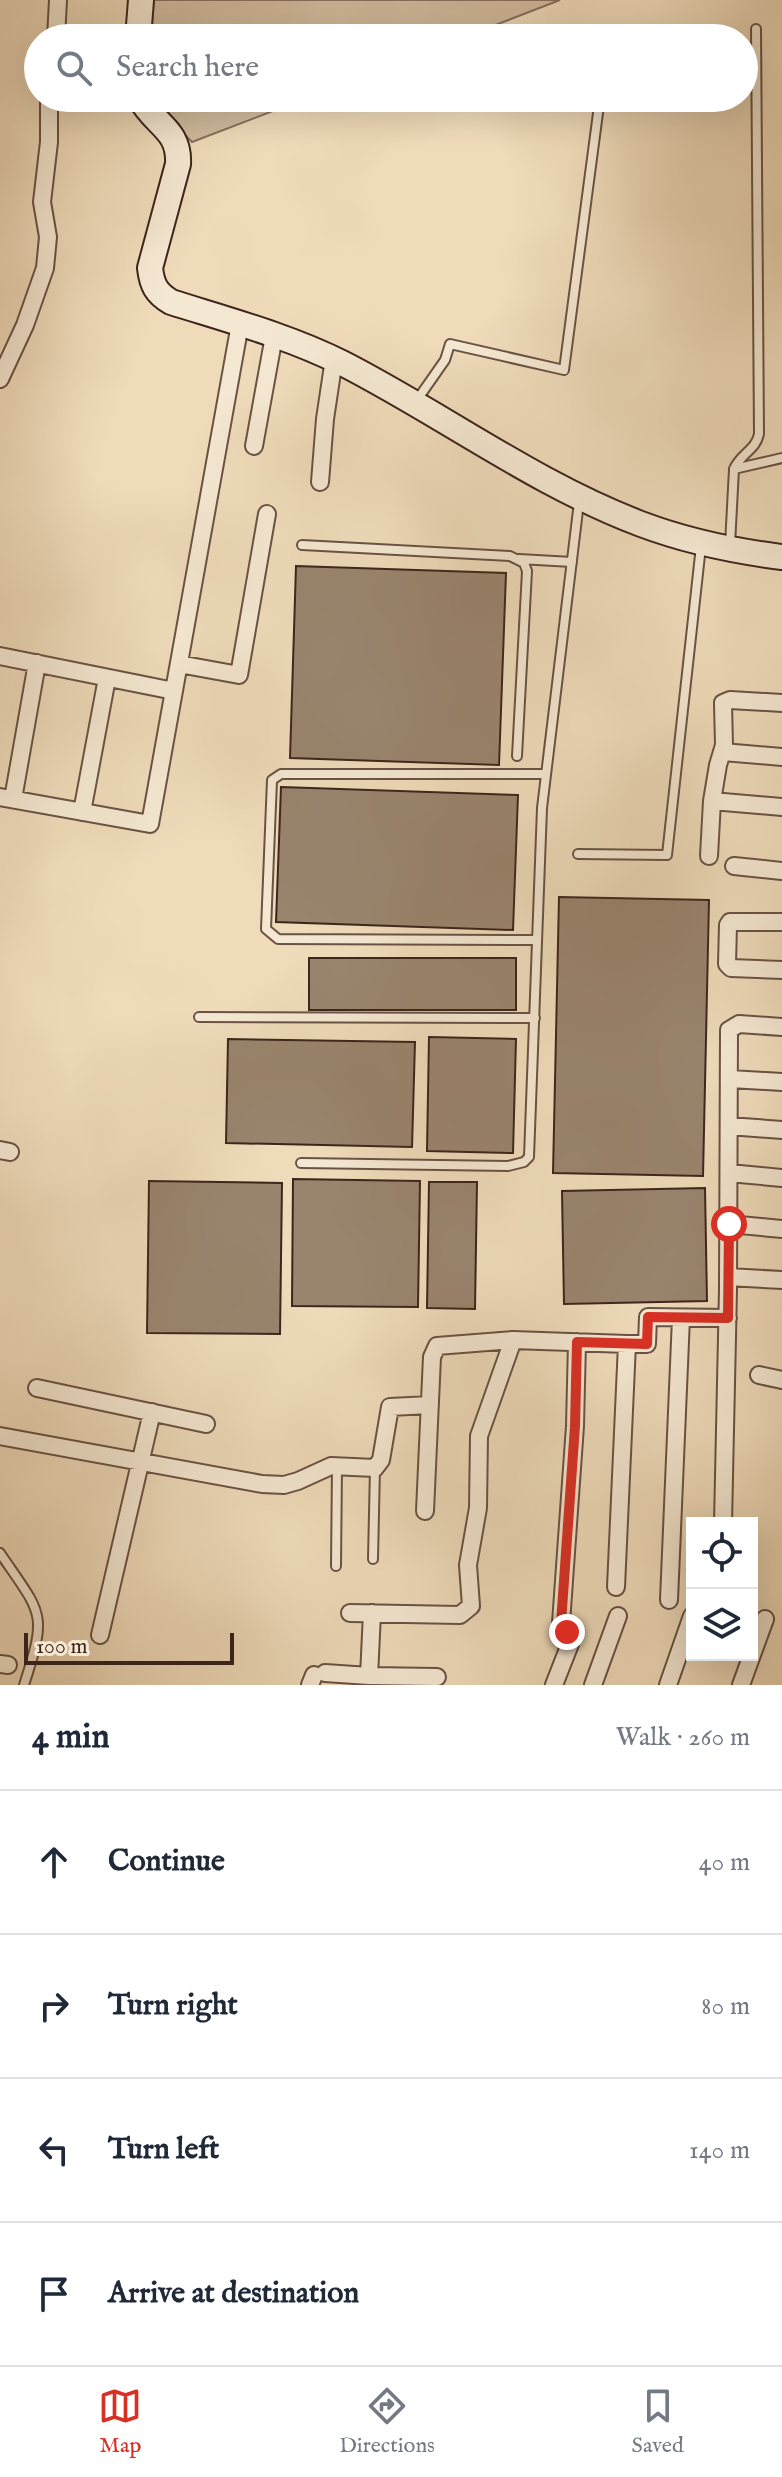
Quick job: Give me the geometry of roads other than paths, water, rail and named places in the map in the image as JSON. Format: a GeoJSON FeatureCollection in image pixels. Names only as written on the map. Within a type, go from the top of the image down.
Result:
{"type":"FeatureCollection","features":[{"type":"Feature","properties":{"kind":"street"},"geometry":{"type":"LineString","coordinates":[[57,24],[58,0]]}},
{"type":"Feature","properties":{"kind":"street"},"geometry":{"type":"LineString","coordinates":[[139,24],[141,0]]}},
{"type":"Feature","properties":{"kind":"street"},"geometry":{"type":"LineString","coordinates":[[0,379],[25,325],[45,268],[48,237],[42,202],[49,112]]}},
{"type":"Feature","properties":{"kind":"street"},"geometry":{"type":"LineString","coordinates":[[152,112],[176,140],[178,152],[178,164],[150,268],[152,282],[159,294],[171,302],[334,359],[580,497],[642,524],[730,550],[782,557]]}},
{"type":"Feature","properties":{"kind":"street"},"geometry":{"type":"LineString","coordinates":[[37,663],[6,798],[150,824],[240,324]]}},
{"type":"Feature","properties":{"kind":"street"},"geometry":{"type":"LineString","coordinates":[[254,446],[274,336]]}},
{"type":"Feature","properties":{"kind":"street"},"geometry":{"type":"LineString","coordinates":[[320,482],[334,359]]}},
{"type":"Feature","properties":{"kind":"street"},"geometry":{"type":"LineString","coordinates":[[179,664],[239,675],[267,514]]}},
{"type":"Feature","properties":{"kind":"street"},"geometry":{"type":"LineString","coordinates":[[0,656],[174,691]]}},
{"type":"Feature","properties":{"kind":"street"},"geometry":{"type":"LineString","coordinates":[[82,812],[107,678]]}},
{"type":"Feature","properties":{"kind":"street"},"geometry":{"type":"LineString","coordinates":[[709,856],[712,801],[723,752],[723,703],[782,703]]}},
{"type":"Feature","properties":{"kind":"street"},"geometry":{"type":"LineString","coordinates":[[723,752],[782,757]]}},
{"type":"Feature","properties":{"kind":"street"},"geometry":{"type":"LineString","coordinates":[[712,801],[782,807]]}},
{"type":"Feature","properties":{"kind":"street"},"geometry":{"type":"LineString","coordinates":[[734,866],[782,871]]}},
{"type":"Feature","properties":{"kind":"street"},"geometry":{"type":"LineString","coordinates":[[782,922],[730,922],[727,964],[731,968],[782,970]]}},
{"type":"Feature","properties":{"kind":"street"},"geometry":{"type":"LineString","coordinates":[[723,1517],[728,1318],[729,1030],[733,1025],[782,1027]]}},
{"type":"Feature","properties":{"kind":"street"},"geometry":{"type":"LineString","coordinates":[[730,1079],[782,1082]]}},
{"type":"Feature","properties":{"kind":"street"},"geometry":{"type":"LineString","coordinates":[[729,1126],[782,1130]]}},
{"type":"Feature","properties":{"kind":"street"},"geometry":{"type":"LineString","coordinates":[[729,1173],[782,1178]]}},
{"type":"Feature","properties":{"kind":"street"},"geometry":{"type":"LineString","coordinates":[[729,1224],[782,1229]]}},
{"type":"Feature","properties":{"kind":"street"},"geometry":{"type":"LineString","coordinates":[[728,1277],[782,1280]]}},
{"type":"Feature","properties":{"kind":"street"},"geometry":{"type":"LineString","coordinates":[[425,1511],[432,1357],[437,1346],[513,1340],[647,1344],[648,1317],[728,1318]]}},
{"type":"Feature","properties":{"kind":"street"},"geometry":{"type":"LineString","coordinates":[[669,1600],[681,1318]]}},
{"type":"Feature","properties":{"kind":"street"},"geometry":{"type":"LineString","coordinates":[[350,1613],[460,1615],[471,1606],[468,1565],[478,1508],[479,1436],[513,1340]]}},
{"type":"Feature","properties":{"kind":"street"},"geometry":{"type":"LineString","coordinates":[[554,1685],[570,1644],[561,1623],[575,1426],[577,1342]]}},
{"type":"Feature","properties":{"kind":"street"},"geometry":{"type":"LineString","coordinates":[[616,1587],[627,1344]]}},
{"type":"Feature","properties":{"kind":"street"},"geometry":{"type":"LineString","coordinates":[[759,1375],[782,1380]]}},
{"type":"Feature","properties":{"kind":"street"},"geometry":{"type":"LineString","coordinates":[[37,1388],[206,1424]]}},
{"type":"Feature","properties":{"kind":"street"},"geometry":{"type":"LineString","coordinates":[[0,1436],[240,1481],[273,1484],[298,1481],[323,1468],[375,1468],[381,1460],[390,1407],[430,1405]]}},
{"type":"Feature","properties":{"kind":"street"},"geometry":{"type":"LineString","coordinates":[[100,1635],[152,1412]]}},
{"type":"Feature","properties":{"kind":"street"},"geometry":{"type":"LineString","coordinates":[[369,1676],[372,1613]]}},
{"type":"Feature","properties":{"kind":"street"},"geometry":{"type":"LineString","coordinates":[[593,1685],[618,1616]]}},
{"type":"Feature","properties":{"kind":"street"},"geometry":{"type":"LineString","coordinates":[[741,1685],[765,1619]]}},
{"type":"Feature","properties":{"kind":"street"},"geometry":{"type":"LineString","coordinates":[[668,1685],[686,1633]]}},
{"type":"Feature","properties":{"kind":"street"},"geometry":{"type":"LineString","coordinates":[[316,1678],[437,1677]]}},
{"type":"Feature","properties":{"kind":"lane"},"geometry":{"type":"LineString","coordinates":[[414,404],[445,360],[450,344],[564,370],[598,112]]}},
{"type":"Feature","properties":{"kind":"lane"},"geometry":{"type":"LineString","coordinates":[[730,550],[734,469],[739,459],[754,446],[759,434],[757,112]]}},
{"type":"Feature","properties":{"kind":"lane"},"geometry":{"type":"LineString","coordinates":[[734,469],[782,458]]}},
{"type":"Feature","properties":{"kind":"lane"},"geometry":{"type":"LineString","coordinates":[[301,1163],[508,1166],[524,1162],[530,1150],[545,774],[580,497]]}},
{"type":"Feature","properties":{"kind":"lane"},"geometry":{"type":"LineString","coordinates":[[578,854],[667,855],[701,541]]}},
{"type":"Feature","properties":{"kind":"lane"},"geometry":{"type":"LineString","coordinates":[[302,545],[510,556],[524,563],[527,571],[517,756]]}},
{"type":"Feature","properties":{"kind":"lane"},"geometry":{"type":"LineString","coordinates":[[518,559],[572,562]]}},
{"type":"Feature","properties":{"kind":"lane"},"geometry":{"type":"LineString","coordinates":[[537,940],[278,939],[266,929],[270,810],[272,780],[281,774],[545,774]]}},
{"type":"Feature","properties":{"kind":"lane"},"geometry":{"type":"LineString","coordinates":[[199,1017],[535,1018]]}},
{"type":"Feature","properties":{"kind":"lane"},"geometry":{"type":"LineString","coordinates":[[336,1566],[337,1466]]}},
{"type":"Feature","properties":{"kind":"lane"},"geometry":{"type":"LineString","coordinates":[[373,1559],[375,1468]]}},
{"type":"Feature","properties":{"kind":"lane"},"geometry":{"type":"LineString","coordinates":[[0,1553],[38,1611],[38,1643],[24,1685]]}}]}
